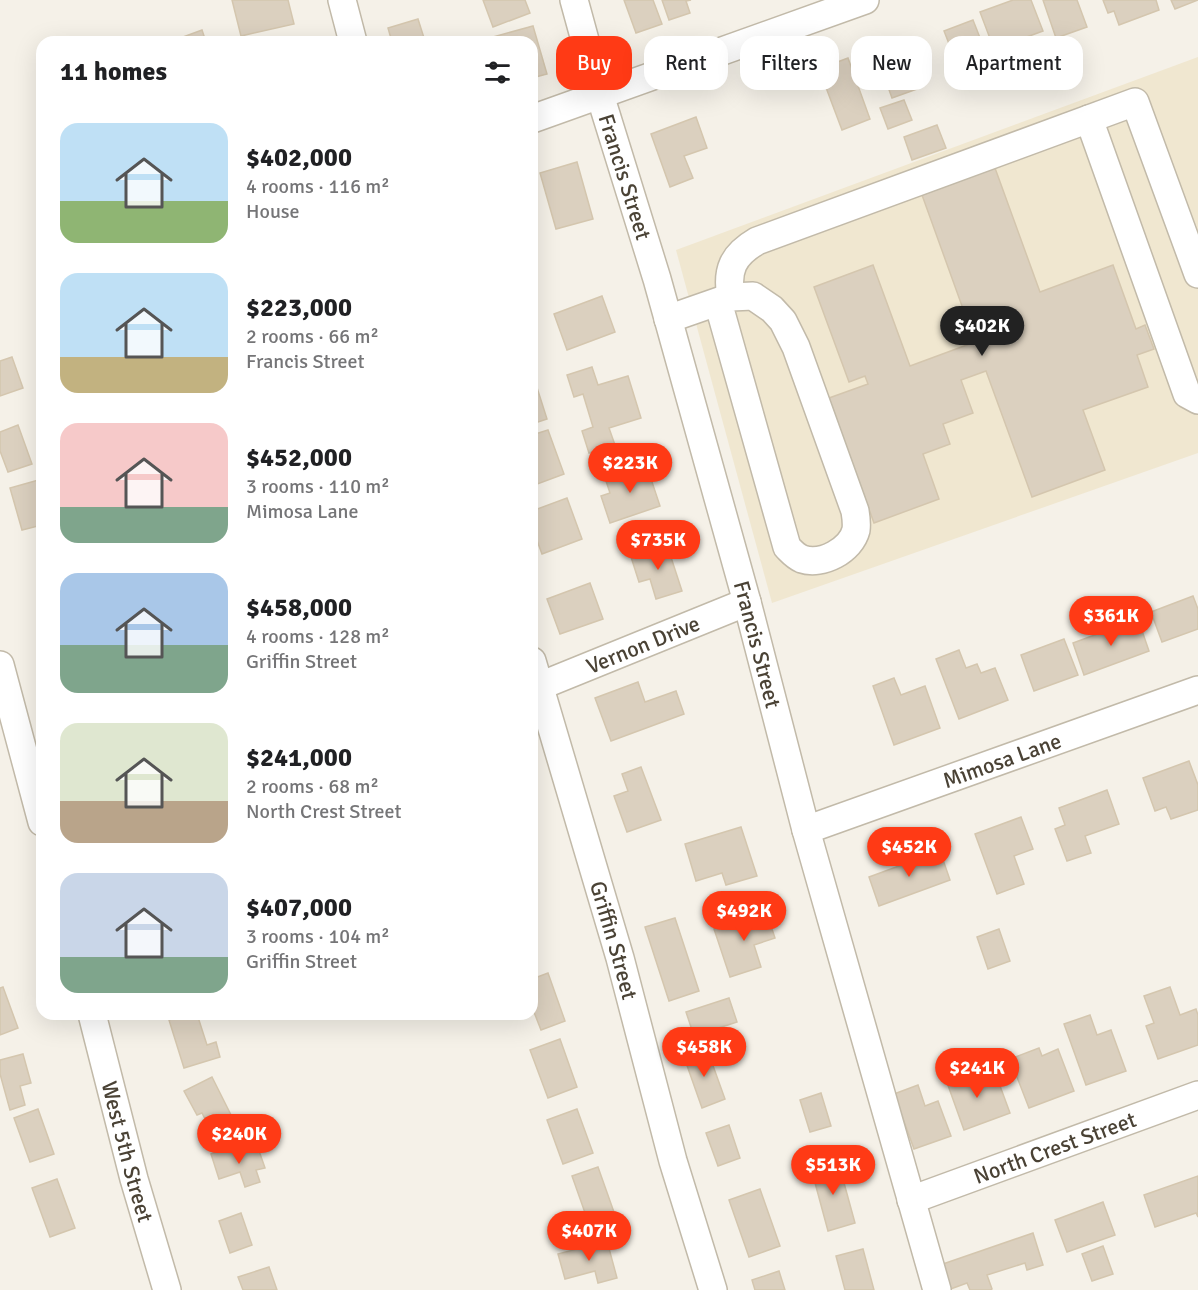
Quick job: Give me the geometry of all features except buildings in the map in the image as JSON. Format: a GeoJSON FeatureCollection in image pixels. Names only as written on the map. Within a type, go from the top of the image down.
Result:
{"type":"FeatureCollection","features":[{"type":"Feature","properties":{"kind":"street"},"geometry":{"type":"LineString","coordinates":[[342,0],[351,36]]}},
{"type":"Feature","properties":{"kind":"street","name":"Francis Street"},"geometry":{"type":"LineString","coordinates":[[574,0],[600,95],[654,268],[747,602],[806,830],[937,1290]]}},
{"type":"Feature","properties":{"kind":"street"},"geometry":{"type":"LineString","coordinates":[[538,117],[865,0]]}},
{"type":"Feature","properties":{"kind":"street"},"geometry":{"type":"LineString","coordinates":[[668,319],[724,300],[753,296],[772,309],[783,321],[796,346],[857,521],[851,541],[844,549],[826,558],[809,561],[793,554],[787,547],[724,300],[730,270],[736,258],[746,248],[757,241],[1135,102],[1198,274]]}},
{"type":"Feature","properties":{"kind":"street"},"geometry":{"type":"LineString","coordinates":[[1089,119],[1188,394],[1198,400]]}},
{"type":"Feature","properties":{"kind":"street","name":"Vernon Drive"},"geometry":{"type":"LineString","coordinates":[[538,673],[747,602]]}},
{"type":"Feature","properties":{"kind":"street"},"geometry":{"type":"LineString","coordinates":[[0,665],[36,800]]}},
{"type":"Feature","properties":{"kind":"street","name":"Griffin Street"},"geometry":{"type":"LineString","coordinates":[[538,681],[620,958],[673,1161],[713,1290]]}},
{"type":"Feature","properties":{"kind":"street","name":"Mimosa Lane"},"geometry":{"type":"LineString","coordinates":[[806,830],[1198,690]]}},
{"type":"Feature","properties":{"kind":"street","name":"West 5th Street"},"geometry":{"type":"LineString","coordinates":[[94,1020],[134,1179],[167,1290]]}},
{"type":"Feature","properties":{"kind":"street","name":"North Crest Street"},"geometry":{"type":"LineString","coordinates":[[911,1200],[1198,1095]]}},
{"type":"Feature","properties":{"kind":"shaded area"},"geometry":{"type":"Polygon","coordinates":[[[1198,57],[1198,453],[772,603],[676,250],[1198,57]]]}}]}
